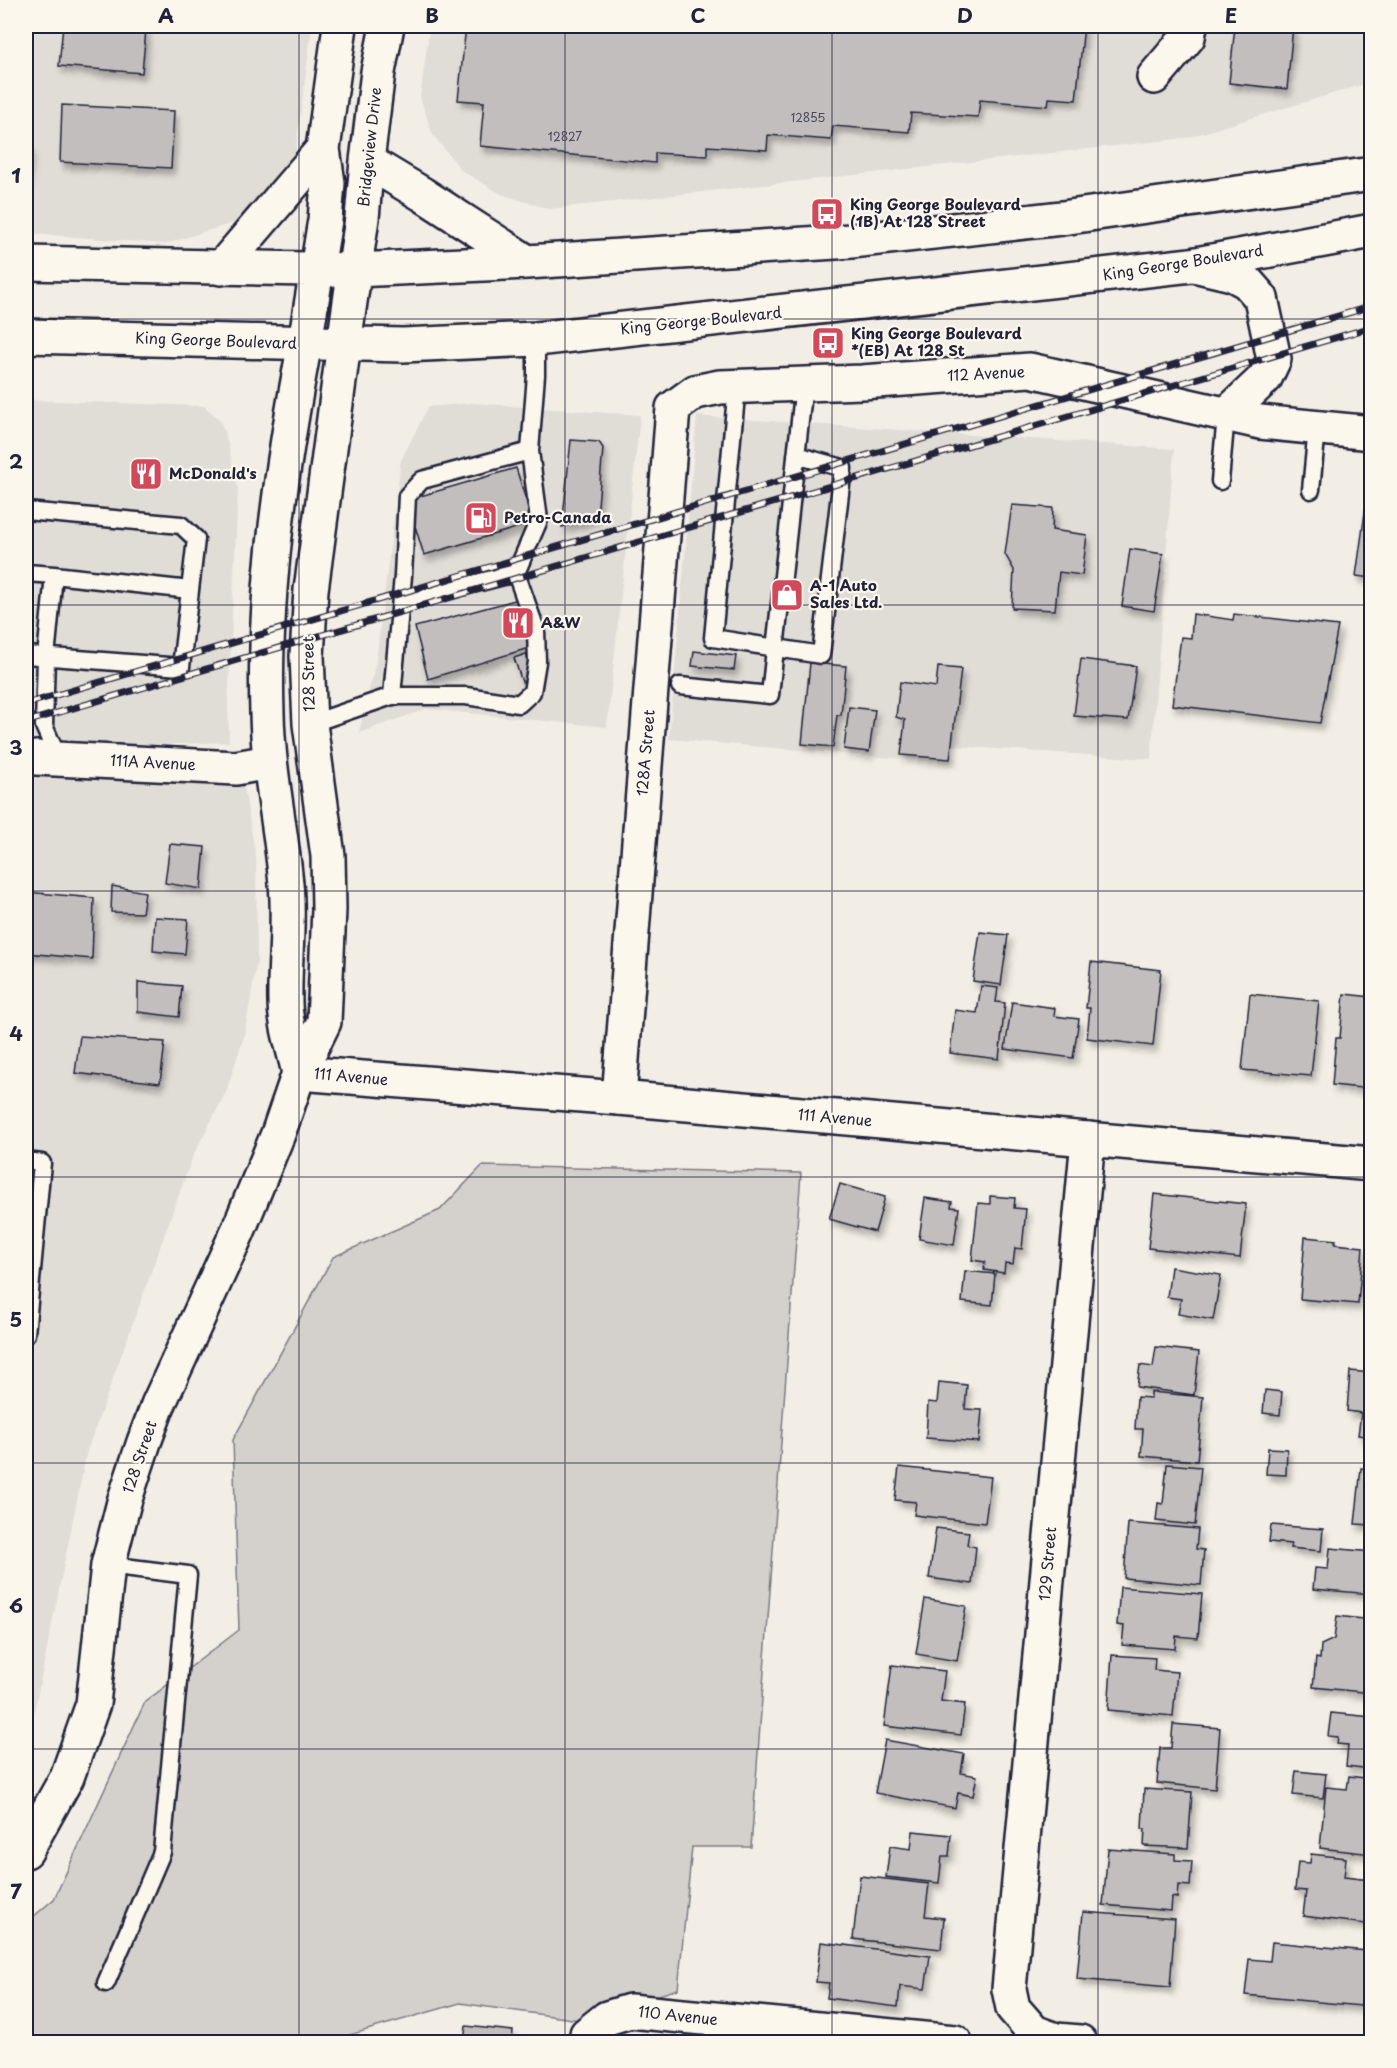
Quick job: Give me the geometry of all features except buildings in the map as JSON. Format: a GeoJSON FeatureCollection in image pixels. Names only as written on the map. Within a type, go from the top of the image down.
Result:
{"type":"FeatureCollection","features":[{"type":"Feature","properties":{"kind":"main road"},"geometry":{"type":"LineString","coordinates":[[318,270],[328,183],[323,149],[340,26]]}},
{"type":"Feature","properties":{"kind":"main road","name":"Bridgeview Drive"},"geometry":{"type":"LineString","coordinates":[[355,270],[363,218],[367,161],[378,72],[387,26]]}},
{"type":"Feature","properties":{"kind":"main road"},"geometry":{"type":"LineString","coordinates":[[1154,77],[1188,37],[1190,26]]}},
{"type":"Feature","properties":{"kind":"main road"},"geometry":{"type":"LineString","coordinates":[[221,268],[323,149]]}},
{"type":"Feature","properties":{"kind":"main road"},"geometry":{"type":"LineString","coordinates":[[367,161],[527,262]]}},
{"type":"Feature","properties":{"kind":"main road"},"geometry":{"type":"LineString","coordinates":[[26,264],[355,270],[527,262],[851,241],[1062,218],[1371,174]]}},
{"type":"Feature","properties":{"kind":"main road","name":"King George Boulevard"},"geometry":{"type":"LineString","coordinates":[[26,336],[424,345],[537,339],[1191,265],[1371,231]]}},
{"type":"Feature","properties":{"kind":"main road"},"geometry":{"type":"LineString","coordinates":[[1191,265],[1232,274],[1247,282],[1261,298],[1274,359],[1265,378],[1226,415]]}},
{"type":"Feature","properties":{"kind":"main road","name":"128 Street"},"geometry":{"type":"LineString","coordinates":[[298,1073],[285,1004],[288,948],[286,885],[269,762],[268,609],[290,423],[318,270]]}},
{"type":"Feature","properties":{"kind":"main road","name":"128 Street"},"geometry":{"type":"LineString","coordinates":[[26,1851],[67,1777],[93,1704],[108,1565],[124,1502],[144,1442],[158,1405],[238,1231],[278,1134],[298,1073],[324,1022],[329,909],[328,856],[310,724],[307,656],[311,590],[355,270]]}},
{"type":"Feature","properties":{"kind":"main road","name":"112 Avenue"},"geometry":{"type":"LineString","coordinates":[[674,408],[695,392],[738,386],[1030,370],[1260,422],[1371,433]]}},
{"type":"Feature","properties":{"kind":"main road","name":"128A Street"},"geometry":{"type":"LineString","coordinates":[[619,1098],[674,408]]}},
{"type":"Feature","properties":{"kind":"main road","name":"111A Avenue"},"geometry":{"type":"LineString","coordinates":[[47,758],[237,768],[269,762]]}},
{"type":"Feature","properties":{"kind":"main road","name":"111 Avenue"},"geometry":{"type":"LineString","coordinates":[[298,1073],[619,1098],[1371,1164]]}},
{"type":"Feature","properties":{"kind":"main road","name":"129 Street"},"geometry":{"type":"LineString","coordinates":[[1080,2043],[1056,2040],[1034,2032],[1012,2008],[1009,1989],[1088,1139]]}},
{"type":"Feature","properties":{"kind":"main road","name":"110 Avenue"},"geometry":{"type":"LineString","coordinates":[[587,2038],[608,2018],[630,2011],[955,2043]]}},
{"type":"Feature","properties":{"kind":"lane"},"geometry":{"type":"LineString","coordinates":[[310,724],[392,696],[466,696],[519,704],[532,692],[537,662],[536,630],[516,573],[539,520],[530,451],[537,339]]}},
{"type":"Feature","properties":{"kind":"lane"},"geometry":{"type":"LineString","coordinates":[[680,686],[770,695],[804,384]]}},
{"type":"Feature","properties":{"kind":"lane"},"geometry":{"type":"LineString","coordinates":[[738,386],[713,638],[776,646],[821,655],[843,468],[796,455]]}},
{"type":"Feature","properties":{"kind":"lane"},"geometry":{"type":"LineString","coordinates":[[1220,481],[1226,415]]}},
{"type":"Feature","properties":{"kind":"lane"},"geometry":{"type":"LineString","coordinates":[[1311,490],[1317,428]]}},
{"type":"Feature","properties":{"kind":"lane"},"geometry":{"type":"LineString","coordinates":[[392,696],[401,602],[407,496],[422,480],[530,451]]}},
{"type":"Feature","properties":{"kind":"lane"},"geometry":{"type":"LineString","coordinates":[[26,511],[181,525],[196,539],[181,668],[26,655]]}},
{"type":"Feature","properties":{"kind":"lane"},"geometry":{"type":"LineString","coordinates":[[26,573],[190,590]]}},
{"type":"Feature","properties":{"kind":"lane"},"geometry":{"type":"LineString","coordinates":[[401,602],[516,573]]}},
{"type":"Feature","properties":{"kind":"lane"},"geometry":{"type":"LineString","coordinates":[[47,758],[44,726],[46,657],[54,575]]}},
{"type":"Feature","properties":{"kind":"lane"},"geometry":{"type":"LineString","coordinates":[[26,1161],[42,1163],[26,1334]]}},
{"type":"Feature","properties":{"kind":"lane"},"geometry":{"type":"LineString","coordinates":[[106,1983],[162,1851],[188,1575],[108,1565]]}},
{"type":"Feature","properties":{"kind":"shaded area"},"geometry":{"type":"Polygon","coordinates":[[[26,26],[312,26],[293,171],[239,221],[165,244],[26,233],[26,26]]]}},
{"type":"Feature","properties":{"kind":"shaded area"},"geometry":{"type":"Polygon","coordinates":[[[430,26],[1371,26],[1371,82],[1186,138],[549,209],[501,194],[462,171],[433,135],[420,97],[430,26]]]}},
{"type":"Feature","properties":{"kind":"shaded area"},"geometry":{"type":"Polygon","coordinates":[[[26,400],[204,406],[220,420],[238,489],[228,705],[229,742],[101,747],[26,747],[26,400]]]}},
{"type":"Feature","properties":{"kind":"shaded area"},"geometry":{"type":"Polygon","coordinates":[[[471,403],[640,415],[607,727],[426,709],[359,733],[376,661],[401,460],[428,407],[471,403]]]}},
{"type":"Feature","properties":{"kind":"shaded area"},"geometry":{"type":"Polygon","coordinates":[[[697,416],[1174,449],[1151,759],[954,746],[951,763],[669,739],[697,416]]]}},
{"type":"Feature","properties":{"kind":"shaded area"},"geometry":{"type":"Polygon","coordinates":[[[26,772],[115,779],[243,781],[256,859],[257,961],[244,1036],[226,1092],[192,1158],[87,1451],[26,1752],[26,772]]]}},
{"type":"Feature","properties":{"kind":"shaded area"},"geometry":{"type":"Polygon","coordinates":[[[482,1166],[801,1173],[751,1847],[692,1847],[678,1989],[579,2020],[460,2003],[339,2038],[338,2042],[26,2042],[26,1923],[54,1899],[145,1702],[239,1630],[233,1440],[333,1257],[440,1210],[482,1166]]]}},
{"type":"Feature","properties":{"kind":"railway"},"geometry":{"type":"LineString","coordinates":[[26,704],[1372,306]]}},
{"type":"Feature","properties":{"kind":"railway"},"geometry":{"type":"LineString","coordinates":[[26,722],[1372,327]]}},
{"type":"Feature","properties":{"kind":"place","name":"King George Boulevard (1B) At 128 Street"},"geometry":{"type":"Point","coordinates":[827,214]}},
{"type":"Feature","properties":{"kind":"place","name":"King George Boulevard *(EB) At 128 St"},"geometry":{"type":"Point","coordinates":[828,343]}},
{"type":"Feature","properties":{"kind":"place","name":"McDonald's"},"geometry":{"type":"Point","coordinates":[146,474]}},
{"type":"Feature","properties":{"kind":"place","name":"Petro-Canada"},"geometry":{"type":"Point","coordinates":[481,518]}},
{"type":"Feature","properties":{"kind":"place","name":"A-1 Auto Sales Ltd."},"geometry":{"type":"Point","coordinates":[787,595]}},
{"type":"Feature","properties":{"kind":"place","name":"A&W"},"geometry":{"type":"Point","coordinates":[518,623]}}]}
